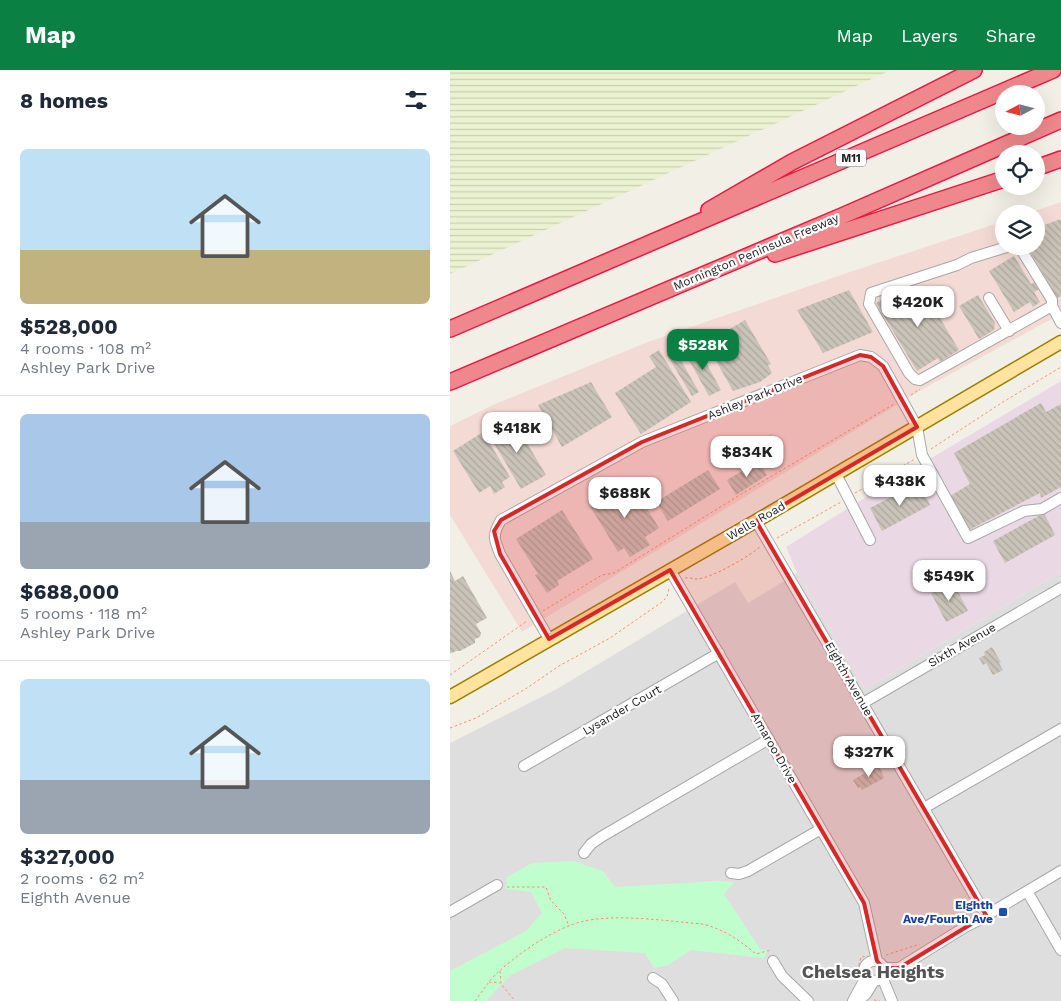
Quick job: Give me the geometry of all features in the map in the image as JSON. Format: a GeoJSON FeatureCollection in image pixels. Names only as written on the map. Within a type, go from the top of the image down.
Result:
{"type":"FeatureCollection","features":[{"type":"Feature","properties":{"kind":"highway"},"geometry":{"type":"LineString","coordinates":[[649,245],[792,162],[974,70]]}},
{"type":"Feature","properties":{"kind":"highway","name":"M11"},"geometry":{"type":"LineString","coordinates":[[450,329],[1053,70]]}},
{"type":"Feature","properties":{"kind":"highway","name":"Mornington Peninsula Freeway"},"geometry":{"type":"LineString","coordinates":[[450,382],[842,216],[1061,120]]}},
{"type":"Feature","properties":{"kind":"highway"},"geometry":{"type":"LineString","coordinates":[[1045,165],[1061,159]]}},
{"type":"Feature","properties":{"kind":"highway"},"geometry":{"type":"LineString","coordinates":[[678,285],[995,182]]}},
{"type":"Feature","properties":{"kind":"main road","name":"Wells Road"},"geometry":{"type":"LineString","coordinates":[[450,697],[1061,342]]}},
{"type":"Feature","properties":{"kind":"street"},"geometry":{"type":"LineString","coordinates":[[995,251],[871,294],[869,304],[909,373],[915,379],[920,380],[1052,306]]}},
{"type":"Feature","properties":{"kind":"street"},"geometry":{"type":"LineString","coordinates":[[1024,255],[1052,300],[1052,306],[1061,323]]}},
{"type":"Feature","properties":{"kind":"street"},"geometry":{"type":"LineString","coordinates":[[989,298],[1009,331]]}},
{"type":"Feature","properties":{"kind":"street","name":"Ashley Park Drive"},"geometry":{"type":"LineString","coordinates":[[549,639],[495,542],[494,531],[501,520],[642,442],[860,356],[871,357],[883,366],[916,427],[922,455],[968,538],[1024,510],[1042,509],[1061,498]]}},
{"type":"Feature","properties":{"kind":"street"},"geometry":{"type":"LineString","coordinates":[[836,474],[870,540]]}},
{"type":"Feature","properties":{"kind":"street","name":"Eighth Avenue"},"geometry":{"type":"LineString","coordinates":[[756,520],[986,915]]}},
{"type":"Feature","properties":{"kind":"street","name":"Amaroo Drive"},"geometry":{"type":"LineString","coordinates":[[670,570],[864,903],[870,929],[873,971],[884,999]]}},
{"type":"Feature","properties":{"kind":"street","name":"Sixth Avenue"},"geometry":{"type":"LineString","coordinates":[[863,703],[1061,588]]}},
{"type":"Feature","properties":{"kind":"street","name":"Lysander Court"},"geometry":{"type":"LineString","coordinates":[[524,766],[719,653]]}},
{"type":"Feature","properties":{"kind":"street"},"geometry":{"type":"LineString","coordinates":[[924,808],[1061,729]]}},
{"type":"Feature","properties":{"kind":"street"},"geometry":{"type":"LineString","coordinates":[[584,853],[591,844],[601,837],[769,739]]}},
{"type":"Feature","properties":{"kind":"street"},"geometry":{"type":"LineString","coordinates":[[731,874],[748,871],[820,829]]}},
{"type":"Feature","properties":{"kind":"street"},"geometry":{"type":"LineString","coordinates":[[853,1001],[873,971],[899,968],[1061,871]]}},
{"type":"Feature","properties":{"kind":"street"},"geometry":{"type":"LineString","coordinates":[[450,912],[497,885]]}},
{"type":"Feature","properties":{"kind":"street"},"geometry":{"type":"LineString","coordinates":[[1027,891],[1061,950]]}},
{"type":"Feature","properties":{"kind":"street"},"geometry":{"type":"LineString","coordinates":[[773,961],[782,976],[808,1001]]}},
{"type":"Feature","properties":{"kind":"street"},"geometry":{"type":"LineString","coordinates":[[873,971],[865,997],[884,999]]}},
{"type":"Feature","properties":{"kind":"street"},"geometry":{"type":"LineString","coordinates":[[653,978],[662,984],[673,1001]]}},
{"type":"Feature","properties":{"kind":"path"},"geometry":{"type":"LineString","coordinates":[[450,728],[476,718],[527,688],[559,666],[610,638],[662,602],[666,597],[668,588],[677,582],[686,577],[696,579],[711,575],[749,556],[770,542],[922,455],[1061,367]]}},
{"type":"Feature","properties":{"kind":"path"},"geometry":{"type":"LineString","coordinates":[[450,675],[535,615],[602,575],[614,573],[738,496],[927,385]]}},
{"type":"Feature","properties":{"kind":"path"},"geometry":{"type":"LineString","coordinates":[[497,885],[512,888],[546,887],[551,901],[564,914],[569,927]]}},
{"type":"Feature","properties":{"kind":"path"},"geometry":{"type":"LineString","coordinates":[[475,1001],[500,970],[540,941],[580,922],[614,918],[702,924],[732,935],[756,954],[771,950]]}},
{"type":"Feature","properties":{"kind":"path"},"geometry":{"type":"LineString","coordinates":[[855,980],[861,957],[873,971]]}},
{"type":"Feature","properties":{"kind":"path"},"geometry":{"type":"LineString","coordinates":[[500,970],[501,984],[515,1001]]}},
{"type":"Feature","properties":{"kind":"path"},"geometry":{"type":"LineString","coordinates":[[489,982],[501,984]]}},
{"type":"Feature","properties":{"kind":"path"},"geometry":{"type":"LineString","coordinates":[[865,997],[872,1000],[884,999]]}},
{"type":"Feature","properties":{"kind":"highlighted area"},"geometry":{"type":"Polygon","coordinates":[[[860,355],[871,357],[883,366],[917,427],[756,521],[986,915],[899,968],[883,968],[877,961],[864,903],[670,570],[549,639],[500,554],[494,531],[501,520],[642,442],[860,355]]]}},
{"type":"Feature","properties":{"kind":"shaded area"},"geometry":{"type":"Polygon","coordinates":[[[1061,202],[1061,314],[923,389],[522,632],[450,515],[450,426],[495,404],[648,342],[995,224],[995,255],[1045,255],[1045,207],[1061,202]]]}},
{"type":"Feature","properties":{"kind":"shaded area"},"geometry":{"type":"Polygon","coordinates":[[[1061,381],[1061,572],[865,689],[797,573],[786,547],[874,492],[1061,381]]]}},
{"type":"Feature","properties":{"kind":"shaded area"},"geometry":{"type":"Polygon","coordinates":[[[1061,572],[1061,1001],[450,1001],[450,743],[555,690],[735,582],[748,603],[797,573],[865,689],[1061,572]]]}},
{"type":"Feature","properties":{"kind":"green space"},"geometry":{"type":"Polygon","coordinates":[[[450,70],[891,70],[450,274],[450,70]]]}},
{"type":"Feature","properties":{"kind":"green space"},"geometry":{"type":"Polygon","coordinates":[[[573,861],[603,871],[615,887],[718,881],[734,882],[724,894],[760,949],[768,951],[764,958],[691,950],[668,965],[654,968],[645,953],[565,948],[509,976],[486,1001],[450,1001],[450,971],[526,931],[542,913],[531,892],[506,889],[507,877],[532,863],[573,861]]]}},
{"type":"Feature","properties":{"kind":"building"},"geometry":{"type":"Polygon","coordinates":[[[1061,219],[1061,296],[1057,298],[1032,255],[1045,255],[1045,225],[1061,219]]]}},
{"type":"Feature","properties":{"kind":"building"},"geometry":{"type":"Polygon","coordinates":[[[1014,256],[1031,284],[1036,281],[1041,288],[1034,292],[1040,302],[1033,307],[1030,302],[1014,312],[989,271],[1014,256]]]}},
{"type":"Feature","properties":{"kind":"building"},"geometry":{"type":"Polygon","coordinates":[[[922,288],[959,350],[940,362],[938,358],[917,371],[876,303],[898,290],[904,300],[922,288]]]}},
{"type":"Feature","properties":{"kind":"building"},"geometry":{"type":"Polygon","coordinates":[[[849,290],[873,332],[823,353],[797,310],[849,290]]]}},
{"type":"Feature","properties":{"kind":"building"},"geometry":{"type":"Polygon","coordinates":[[[978,295],[995,323],[994,330],[979,339],[959,306],[978,295]]]}},
{"type":"Feature","properties":{"kind":"building"},"geometry":{"type":"Polygon","coordinates":[[[745,320],[771,364],[768,365],[772,373],[760,382],[733,391],[706,343],[745,320]]]}},
{"type":"Feature","properties":{"kind":"building"},"geometry":{"type":"Polygon","coordinates":[[[697,346],[721,390],[709,396],[685,353],[697,346]]]}},
{"type":"Feature","properties":{"kind":"building"},"geometry":{"type":"Polygon","coordinates":[[[659,350],[691,402],[641,434],[615,393],[656,367],[649,356],[659,350]]]}},
{"type":"Feature","properties":{"kind":"building"},"geometry":{"type":"Polygon","coordinates":[[[675,350],[699,392],[692,396],[667,355],[675,350]]]}},
{"type":"Feature","properties":{"kind":"building"},"geometry":{"type":"Polygon","coordinates":[[[591,382],[612,417],[562,447],[538,405],[591,382]]]}},
{"type":"Feature","properties":{"kind":"building"},"geometry":{"type":"Polygon","coordinates":[[[1041,403],[1046,412],[1061,404],[1061,487],[1041,498],[1040,493],[969,530],[950,496],[970,484],[954,453],[1041,403]]]}},
{"type":"Feature","properties":{"kind":"building"},"geometry":{"type":"Polygon","coordinates":[[[512,418],[546,475],[521,489],[488,433],[512,418]]]}},
{"type":"Feature","properties":{"kind":"building"},"geometry":{"type":"Polygon","coordinates":[[[483,432],[510,477],[502,482],[505,487],[494,494],[490,486],[479,493],[453,451],[483,432]]]}},
{"type":"Feature","properties":{"kind":"building"},"geometry":{"type":"Polygon","coordinates":[[[759,461],[767,475],[736,495],[727,480],[759,461]]]}},
{"type":"Feature","properties":{"kind":"building"},"geometry":{"type":"Polygon","coordinates":[[[708,470],[720,489],[668,521],[656,502],[708,470]]]}},
{"type":"Feature","properties":{"kind":"building"},"geometry":{"type":"Polygon","coordinates":[[[630,481],[659,528],[645,537],[650,545],[630,557],[624,548],[618,552],[590,506],[630,481]]]}},
{"type":"Feature","properties":{"kind":"building"},"geometry":{"type":"Polygon","coordinates":[[[919,483],[930,505],[882,531],[870,508],[919,483]]]}},
{"type":"Feature","properties":{"kind":"building"},"geometry":{"type":"Polygon","coordinates":[[[562,510],[593,559],[557,581],[559,585],[547,593],[535,575],[538,574],[516,539],[562,510]]]}},
{"type":"Feature","properties":{"kind":"building"},"geometry":{"type":"Polygon","coordinates":[[[1044,513],[1055,535],[1005,563],[993,541],[1044,513]]]}},
{"type":"Feature","properties":{"kind":"building"},"geometry":{"type":"Polygon","coordinates":[[[450,571],[455,581],[463,576],[487,618],[476,624],[481,633],[480,637],[475,639],[475,643],[452,653],[450,653],[450,571]]]}},
{"type":"Feature","properties":{"kind":"building"},"geometry":{"type":"Polygon","coordinates":[[[953,582],[968,611],[946,622],[931,593],[953,582]]]}},
{"type":"Feature","properties":{"kind":"building"},"geometry":{"type":"Polygon","coordinates":[[[992,647],[1001,662],[999,663],[1003,670],[993,675],[986,663],[983,665],[979,658],[985,655],[984,652],[992,647]]]}},
{"type":"Feature","properties":{"kind":"building"},"geometry":{"type":"Polygon","coordinates":[[[879,765],[884,778],[862,790],[861,787],[858,788],[853,780],[879,765]]]}},
{"type":"Feature","properties":{"kind":"place","name":"Eighth Ave/Fourth Ave"},"geometry":{"type":"Point","coordinates":[1003,912]}},
{"type":"Feature","properties":{"kind":"district","name":"Chelsea Heights"},"geometry":{"type":"Point","coordinates":[873,971]}}]}
